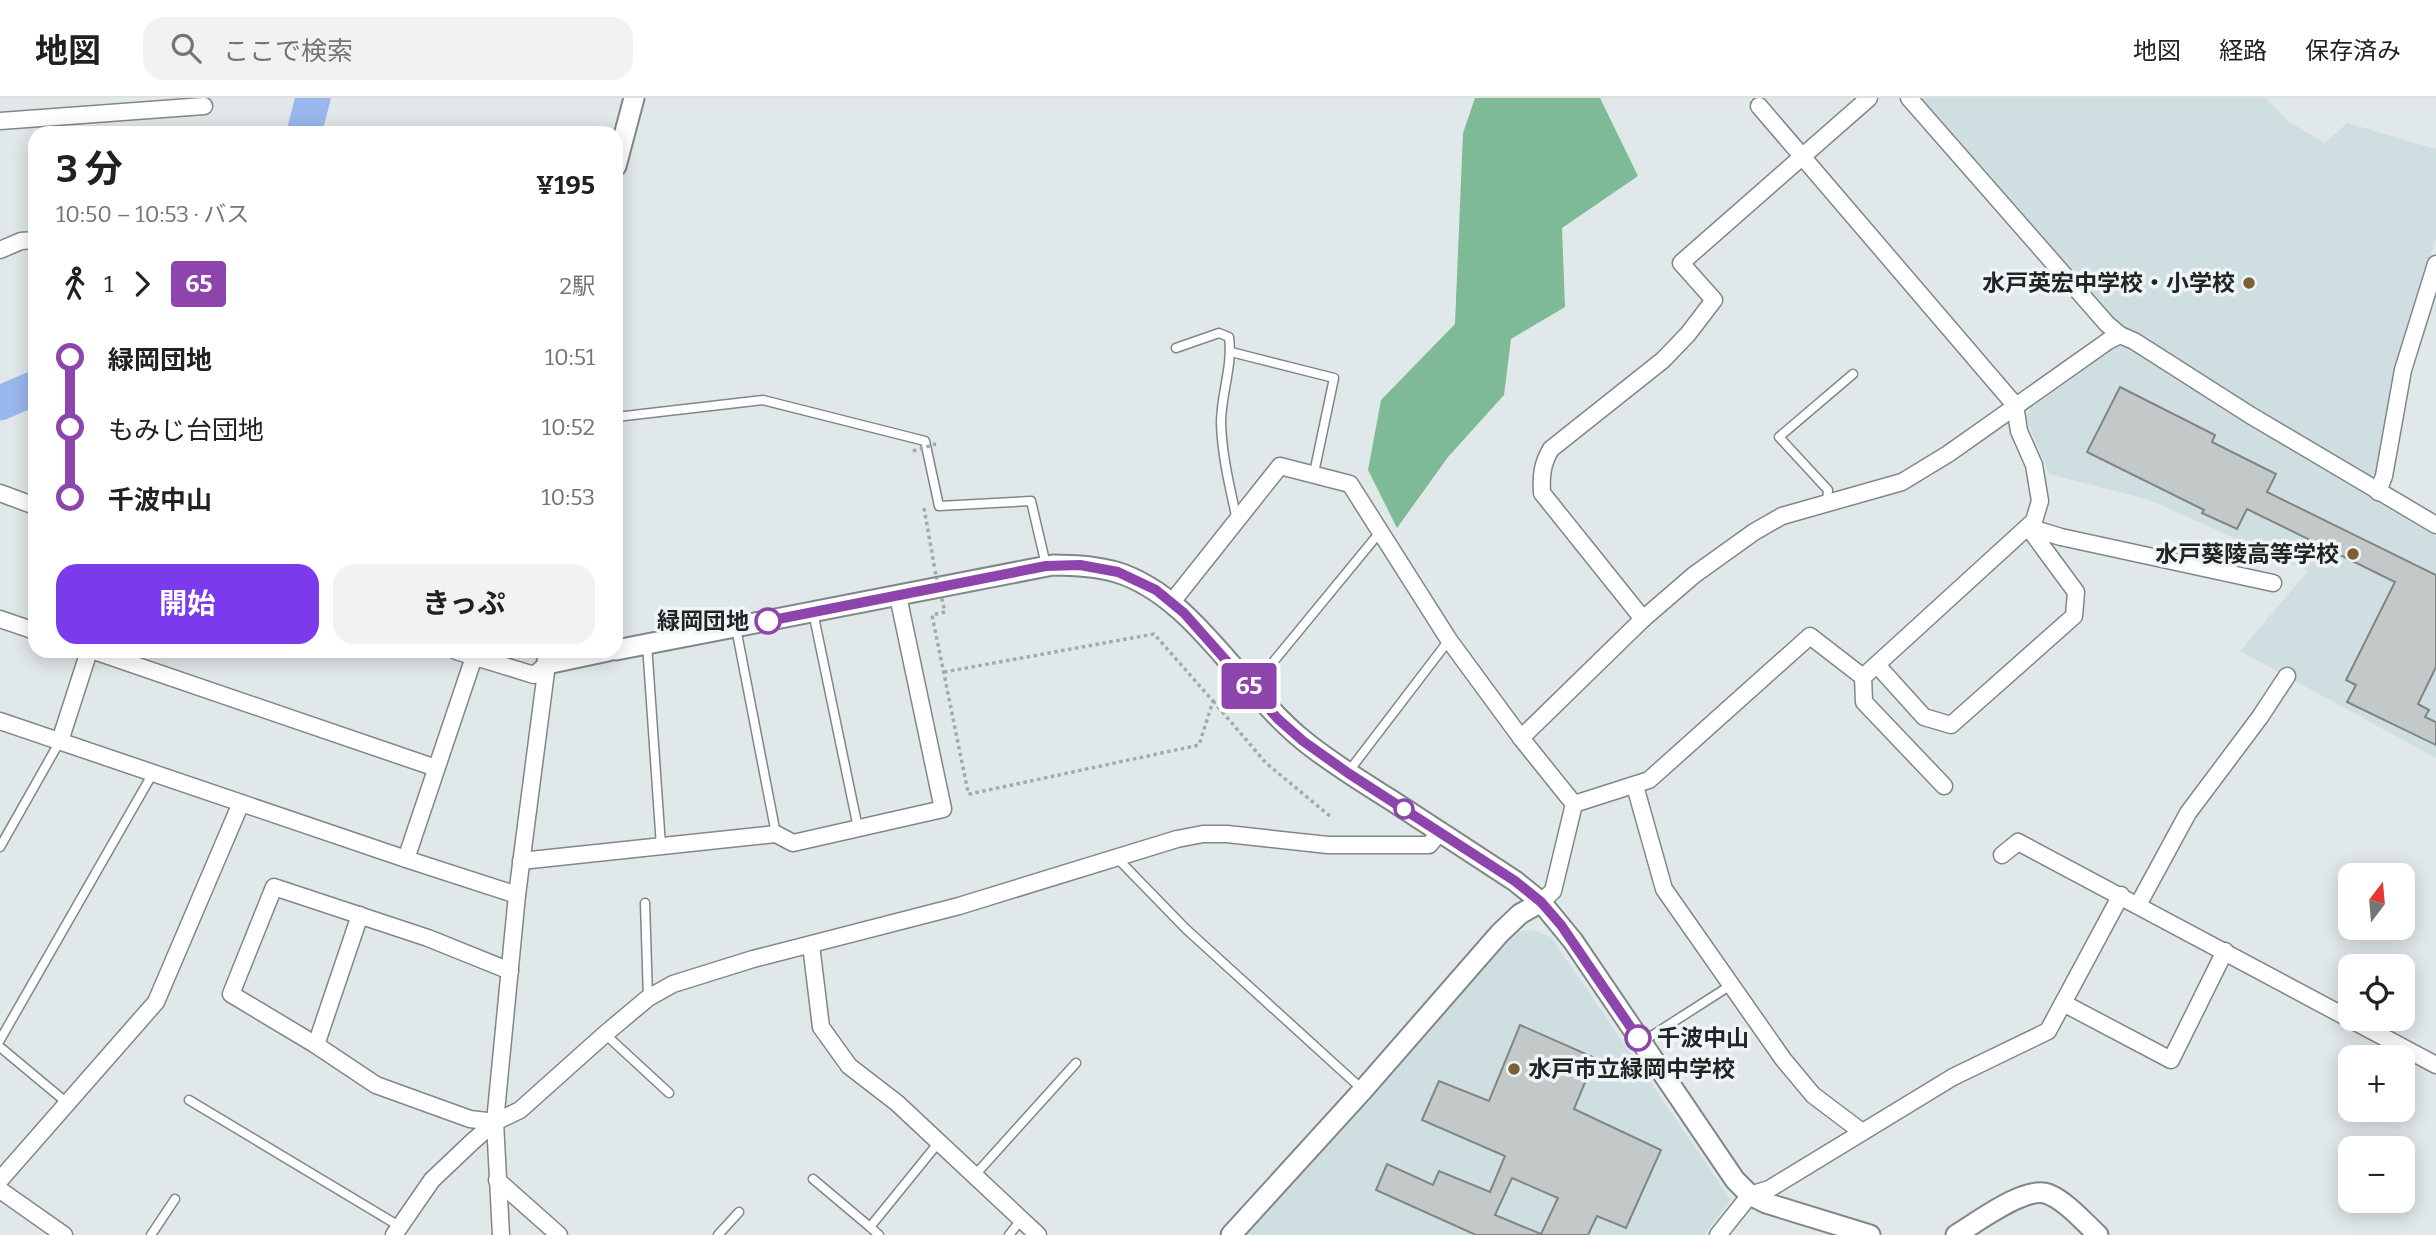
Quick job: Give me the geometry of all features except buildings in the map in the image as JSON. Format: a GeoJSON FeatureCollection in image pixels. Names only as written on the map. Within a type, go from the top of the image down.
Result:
{"type":"FeatureCollection","features":[{"type":"Feature","properties":{"kind":"street"},"geometry":{"type":"LineString","coordinates":[[1643,619],[1542,493],[1543,462],[1551,449],[1663,360],[1688,334],[1714,300],[1681,263],[1869,98]]}},
{"type":"Feature","properties":{"kind":"street"},"geometry":{"type":"LineString","coordinates":[[1909,98],[2107,324],[2120,335],[2436,525]]}},
{"type":"Feature","properties":{"kind":"street"},"geometry":{"type":"LineString","coordinates":[[0,121],[88,125],[204,106]]}},
{"type":"Feature","properties":{"kind":"street"},"geometry":{"type":"LineString","coordinates":[[623,140],[632,106]]}},
{"type":"Feature","properties":{"kind":"street"},"geometry":{"type":"LineString","coordinates":[[1759,106],[2015,405],[2019,430],[2034,465],[2040,501],[2034,522],[1863,677]]}},
{"type":"Feature","properties":{"kind":"street"},"geometry":{"type":"LineString","coordinates":[[0,250],[28,240]]}},
{"type":"Feature","properties":{"kind":"street"},"geometry":{"type":"LineString","coordinates":[[2378,492],[2384,476],[2403,370],[2436,264]]}},
{"type":"Feature","properties":{"kind":"street"},"geometry":{"type":"LineString","coordinates":[[1521,737],[1643,619],[1694,575],[1754,532],[1782,516],[1827,501],[1902,482],[1948,454],[2015,405],[2120,335]]}},
{"type":"Feature","properties":{"kind":"street"},"geometry":{"type":"LineString","coordinates":[[1172,602],[1280,466],[1350,484],[1449,640],[1574,804]]}},
{"type":"Feature","properties":{"kind":"street"},"geometry":{"type":"LineString","coordinates":[[0,493],[28,503]]}},
{"type":"Feature","properties":{"kind":"street"},"geometry":{"type":"LineString","coordinates":[[2028,527],[2061,537],[2273,583]]}},
{"type":"Feature","properties":{"kind":"street"},"geometry":{"type":"LineString","coordinates":[[1877,665],[1924,717],[1951,725],[2074,616],[2076,592],[2028,527]]}},
{"type":"Feature","properties":{"kind":"street"},"geometry":{"type":"LineString","coordinates":[[623,649],[1046,566],[1080,565],[1118,572],[1156,590],[1172,602],[1278,719],[1303,741],[1515,881],[1541,902],[1573,941],[1735,1180],[1750,1195],[1766,1203],[1870,1235]]}},
{"type":"Feature","properties":{"kind":"street"},"geometry":{"type":"LineString","coordinates":[[521,861],[776,834],[793,843],[943,809],[898,596]]}},
{"type":"Feature","properties":{"kind":"street"},"geometry":{"type":"LineString","coordinates":[[0,619],[28,629]]}},
{"type":"Feature","properties":{"kind":"street"},"geometry":{"type":"LineString","coordinates":[[1574,804],[1649,780],[1810,636],[1863,677],[1864,702],[1944,786]]}},
{"type":"Feature","properties":{"kind":"street"},"geometry":{"type":"LineString","coordinates":[[60,741],[90,658]]}},
{"type":"Feature","properties":{"kind":"street"},"geometry":{"type":"LineString","coordinates":[[113,658],[436,768]]}},
{"type":"Feature","properties":{"kind":"street"},"geometry":{"type":"LineString","coordinates":[[407,859],[474,658]]}},
{"type":"Feature","properties":{"kind":"street"},"geometry":{"type":"LineString","coordinates":[[477,658],[534,675],[547,658]]}},
{"type":"Feature","properties":{"kind":"street"},"geometry":{"type":"LineString","coordinates":[[501,1235],[495,1122],[517,895],[547,658]]}},
{"type":"Feature","properties":{"kind":"street"},"geometry":{"type":"LineString","coordinates":[[2138,905],[2189,813],[2287,676]]}},
{"type":"Feature","properties":{"kind":"street"},"geometry":{"type":"LineString","coordinates":[[0,721],[517,895]]}},
{"type":"Feature","properties":{"kind":"street"},"geometry":{"type":"LineString","coordinates":[[1635,786],[1664,889],[1783,1059],[1812,1095],[1862,1132]]}},
{"type":"Feature","properties":{"kind":"street"},"geometry":{"type":"LineString","coordinates":[[0,1180],[156,1002],[241,803]]}},
{"type":"Feature","properties":{"kind":"street"},"geometry":{"type":"LineString","coordinates":[[1231,1235],[1363,1090],[1500,933],[1520,914],[1541,902],[1553,891],[1574,804]]}},
{"type":"Feature","properties":{"kind":"street"},"geometry":{"type":"LineString","coordinates":[[396,1231],[432,1180],[495,1122],[520,1110],[605,1034],[648,999],[673,984],[753,959],[958,906],[1177,839],[1203,834],[1227,834],[1328,845],[1429,845],[1440,832]]}},
{"type":"Feature","properties":{"kind":"street"},"geometry":{"type":"LineString","coordinates":[[2001,855],[2018,842],[2436,1065]]}},
{"type":"Feature","properties":{"kind":"street"},"geometry":{"type":"LineString","coordinates":[[495,1122],[470,1119],[376,1085],[231,994],[274,887],[428,938],[510,971]]}},
{"type":"Feature","properties":{"kind":"street"},"geometry":{"type":"LineString","coordinates":[[1718,1235],[1750,1195],[1769,1189],[1953,1077],[2048,1031],[2121,895]]}},
{"type":"Feature","properties":{"kind":"street"},"geometry":{"type":"LineString","coordinates":[[316,1045],[360,915]]}},
{"type":"Feature","properties":{"kind":"street"},"geometry":{"type":"LineString","coordinates":[[811,945],[821,1027],[849,1066],[897,1103],[1038,1235]]}},
{"type":"Feature","properties":{"kind":"street"},"geometry":{"type":"LineString","coordinates":[[2063,1003],[2171,1060],[2225,951]]}},
{"type":"Feature","properties":{"kind":"street"},"geometry":{"type":"LineString","coordinates":[[497,1180],[559,1235]]}},
{"type":"Feature","properties":{"kind":"street"},"geometry":{"type":"LineString","coordinates":[[0,1190],[64,1235]]}},
{"type":"Feature","properties":{"kind":"street"},"geometry":{"type":"LineString","coordinates":[[1956,1235],[2015,1200],[2029,1193],[2040,1192],[2058,1200],[2098,1235]]}},
{"type":"Feature","properties":{"kind":"lane"},"geometry":{"type":"LineString","coordinates":[[1176,348],[1219,333],[1229,337],[1231,352],[1221,421],[1224,459],[1237,521]]}},
{"type":"Feature","properties":{"kind":"lane"},"geometry":{"type":"LineString","coordinates":[[1231,352],[1334,378],[1314,473]]}},
{"type":"Feature","properties":{"kind":"lane"},"geometry":{"type":"LineString","coordinates":[[1827,501],[1828,490],[1779,437],[1853,374]]}},
{"type":"Feature","properties":{"kind":"lane"},"geometry":{"type":"LineString","coordinates":[[623,416],[763,400],[925,441],[939,506],[1031,501],[1046,566]]}},
{"type":"Feature","properties":{"kind":"lane"},"geometry":{"type":"LineString","coordinates":[[1251,689],[1380,532]]}},
{"type":"Feature","properties":{"kind":"lane"},"geometry":{"type":"LineString","coordinates":[[813,612],[858,828]]}},
{"type":"Feature","properties":{"kind":"lane"},"geometry":{"type":"LineString","coordinates":[[736,628],[776,834]]}},
{"type":"Feature","properties":{"kind":"lane"},"geometry":{"type":"LineString","coordinates":[[1348,773],[1449,640]]}},
{"type":"Feature","properties":{"kind":"lane"},"geometry":{"type":"LineString","coordinates":[[648,644],[661,846]]}},
{"type":"Feature","properties":{"kind":"lane"},"geometry":{"type":"LineString","coordinates":[[0,847],[60,741]]}},
{"type":"Feature","properties":{"kind":"lane"},"geometry":{"type":"LineString","coordinates":[[0,1040],[153,773]]}},
{"type":"Feature","properties":{"kind":"lane"},"geometry":{"type":"LineString","coordinates":[[1116,857],[1185,929],[1363,1090]]}},
{"type":"Feature","properties":{"kind":"lane"},"geometry":{"type":"LineString","coordinates":[[645,903],[648,999]]}},
{"type":"Feature","properties":{"kind":"lane"},"geometry":{"type":"LineString","coordinates":[[1642,1043],[1731,985]]}},
{"type":"Feature","properties":{"kind":"lane"},"geometry":{"type":"LineString","coordinates":[[605,1034],[669,1093]]}},
{"type":"Feature","properties":{"kind":"lane"},"geometry":{"type":"LineString","coordinates":[[0,1047],[66,1102]]}},
{"type":"Feature","properties":{"kind":"lane"},"geometry":{"type":"LineString","coordinates":[[975,1175],[1076,1063]]}},
{"type":"Feature","properties":{"kind":"lane"},"geometry":{"type":"LineString","coordinates":[[189,1100],[396,1231]]}},
{"type":"Feature","properties":{"kind":"lane"},"geometry":{"type":"LineString","coordinates":[[870,1227],[939,1142]]}},
{"type":"Feature","properties":{"kind":"lane"},"geometry":{"type":"LineString","coordinates":[[813,1179],[879,1235]]}},
{"type":"Feature","properties":{"kind":"lane"},"geometry":{"type":"LineString","coordinates":[[151,1235],[175,1199]]}},
{"type":"Feature","properties":{"kind":"lane"},"geometry":{"type":"LineString","coordinates":[[718,1235],[739,1212]]}},
{"type":"Feature","properties":{"kind":"lane"},"geometry":{"type":"LineString","coordinates":[[1009,1235],[1021,1220]]}},
{"type":"Feature","properties":{"kind":"path"},"geometry":{"type":"LineString","coordinates":[[914,451],[936,444]]}},
{"type":"Feature","properties":{"kind":"path"},"geometry":{"type":"LineString","coordinates":[[923,504],[945,611],[932,615],[967,794],[1199,745],[1213,701]]}},
{"type":"Feature","properties":{"kind":"path"},"geometry":{"type":"LineString","coordinates":[[944,672],[1154,634],[1266,763],[1331,817]]}},
{"type":"Feature","properties":{"kind":"shaded area","name":"水戸英宏中学校・小学校"},"geometry":{"type":"Polygon","coordinates":[[[1913,98],[2266,98],[2289,122],[2325,143],[2347,123],[2436,149],[2436,238],[2395,366],[2376,473],[2370,477],[2110,320],[1913,98]]]}},
{"type":"Feature","properties":{"kind":"shaded area","name":"水戸葵陵高等学校"},"geometry":{"type":"Polygon","coordinates":[[[2115,345],[2129,348],[2242,421],[2436,537],[2436,758],[2240,651],[2308,571],[2150,500],[2049,474],[2026,418],[2030,408],[2115,345]]]}},
{"type":"Feature","properties":{"kind":"shaded area","name":"水戸市立緑岡中学校"},"geometry":{"type":"Polygon","coordinates":[[[1533,930],[1551,937],[1731,1200],[1704,1235],[1238,1235],[1505,939],[1520,931],[1533,930]]]}},
{"type":"Feature","properties":{"kind":"green space"},"geometry":{"type":"Polygon","coordinates":[[[1475,98],[1600,98],[1638,176],[1562,228],[1565,307],[1511,339],[1504,395],[1448,457],[1397,528],[1368,470],[1381,400],[1455,324],[1463,133],[1475,98]]]}},
{"type":"Feature","properties":{"kind":"waterway"},"geometry":{"type":"LineString","coordinates":[[306,126],[313,98]]}},
{"type":"Feature","properties":{"kind":"waterway"},"geometry":{"type":"LineString","coordinates":[[0,403],[28,391]]}},
{"type":"Feature","properties":{"kind":"bus line","name":"65"},"geometry":{"type":"LineString","coordinates":[[768,621],[1053,565],[1102,568],[1137,580],[1156,590],[1184,613],[1278,719],[1303,741],[1515,881],[1541,902],[1573,941],[1638,1038]]}},
{"type":"Feature","properties":{"kind":"place","name":"水戸英宏中学校・小学校"},"geometry":{"type":"Point","coordinates":[2249,283]}},
{"type":"Feature","properties":{"kind":"place","name":"水戸葵陵高等学校"},"geometry":{"type":"Point","coordinates":[2353,554]}},
{"type":"Feature","properties":{"kind":"place","name":"緑岡団地"},"geometry":{"type":"Point","coordinates":[768,621]}},
{"type":"Feature","properties":{"kind":"place","name":"千波中山"},"geometry":{"type":"Point","coordinates":[1638,1038]}},
{"type":"Feature","properties":{"kind":"place","name":"水戸市立緑岡中学校"},"geometry":{"type":"Point","coordinates":[1514,1069]}}]}
